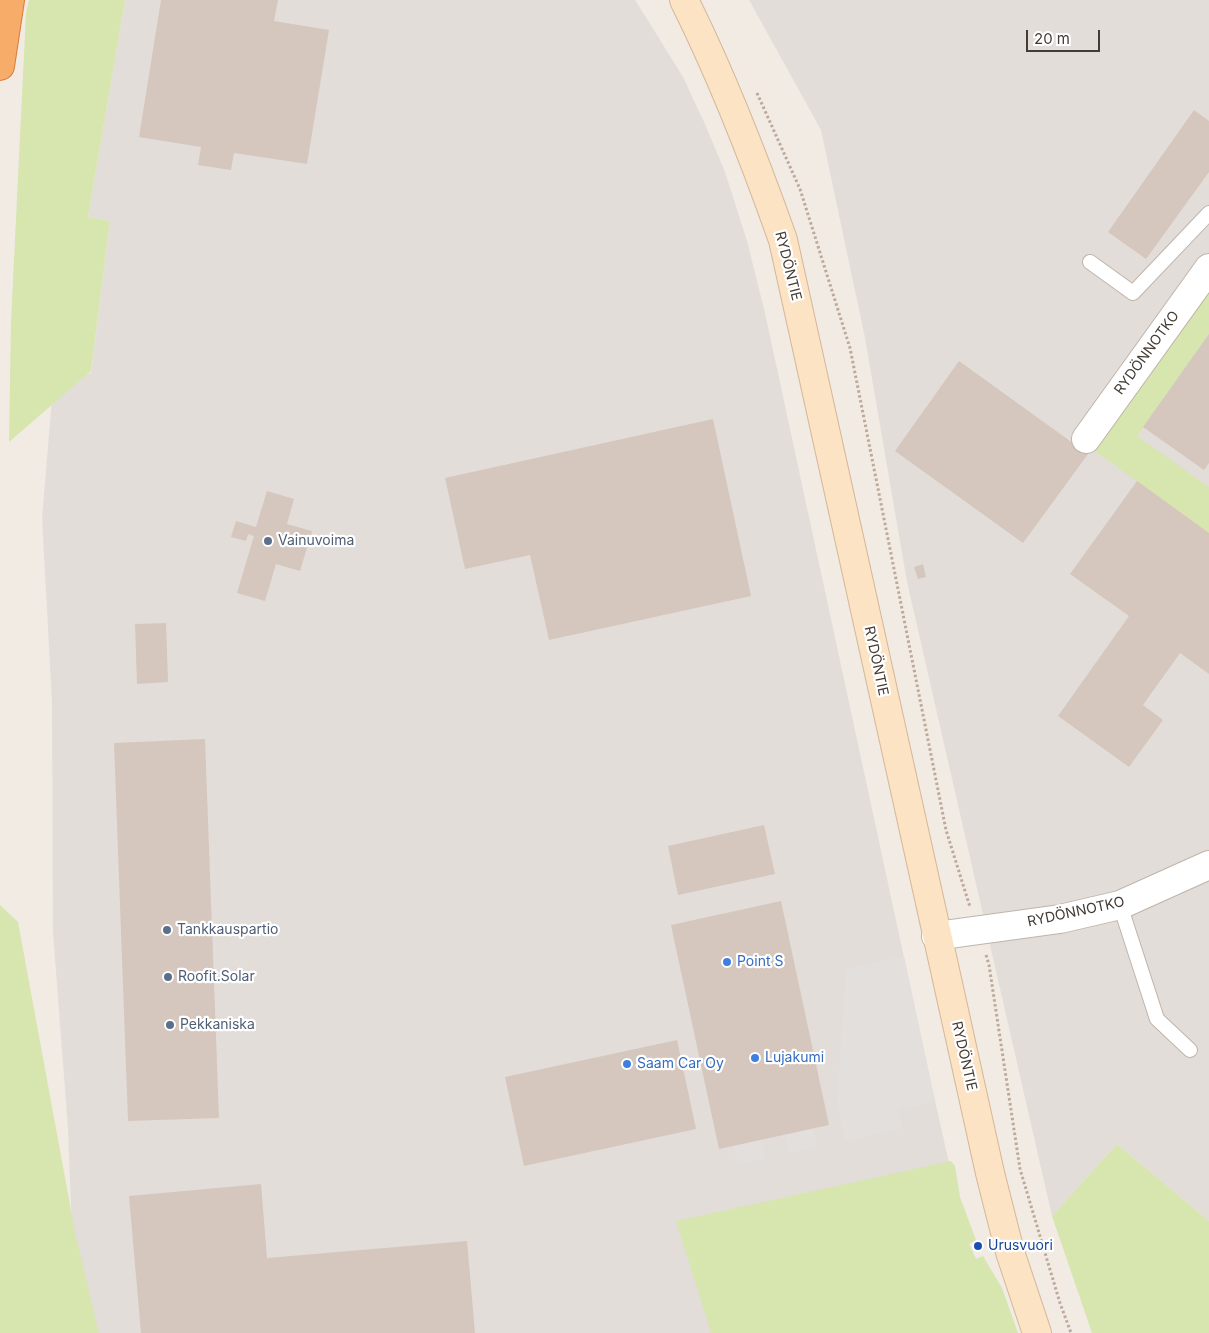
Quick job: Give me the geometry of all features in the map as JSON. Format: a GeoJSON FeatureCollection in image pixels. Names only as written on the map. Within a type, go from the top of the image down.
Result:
{"type":"FeatureCollection","features":[{"type":"Feature","properties":{"kind":"highway"},"geometry":{"type":"LineString","coordinates":[[0,66],[10,0]]}},
{"type":"Feature","properties":{"kind":"street","name":"RYDÖNTIE"},"geometry":{"type":"LineString","coordinates":[[684,0],[716,63],[741,124],[783,240],[990,1173],[1010,1252],[1038,1333]]}},
{"type":"Feature","properties":{"kind":"street","name":"RYDÖNNOTKO"},"geometry":{"type":"LineString","coordinates":[[1086,439],[1209,268]]}},
{"type":"Feature","properties":{"kind":"street","name":"RYDÖNNOTKO"},"geometry":{"type":"LineString","coordinates":[[936,936],[1060,919],[1120,905],[1209,864]]}},
{"type":"Feature","properties":{"kind":"lane"},"geometry":{"type":"LineString","coordinates":[[1090,262],[1133,293],[1209,213]]}},
{"type":"Feature","properties":{"kind":"lane"},"geometry":{"type":"LineString","coordinates":[[1120,905],[1157,1020],[1190,1050]]}},
{"type":"Feature","properties":{"kind":"path"},"geometry":{"type":"LineString","coordinates":[[753,84],[800,189],[850,348],[946,830],[966,895]]}},
{"type":"Feature","properties":{"kind":"path"},"geometry":{"type":"LineString","coordinates":[[989,965],[1020,1169],[1071,1333]]}},
{"type":"Feature","properties":{"kind":"shaded area"},"geometry":{"type":"Polygon","coordinates":[[[125,0],[635,0],[683,77],[705,124],[725,172],[747,241],[765,313],[935,1101],[969,1251],[993,1333],[76,1333],[68,1129],[53,933],[52,702],[42,518],[53,386],[91,373],[110,221],[88,217],[125,0]]]}},
{"type":"Feature","properties":{"kind":"shaded area"},"geometry":{"type":"Polygon","coordinates":[[[749,0],[1209,0],[1209,1221],[1117,1144],[1052,1216],[907,582],[865,338],[821,130],[749,0]]]}},
{"type":"Feature","properties":{"kind":"shaded area"},"geometry":{"type":"Polygon","coordinates":[[[904,956],[935,1101],[898,1110],[902,1128],[845,1141],[837,1103],[846,970],[904,956]]]}},
{"type":"Feature","properties":{"kind":"shaded area"},"geometry":{"type":"Polygon","coordinates":[[[813,1129],[817,1147],[788,1153],[785,1135],[813,1129]]]}},
{"type":"Feature","properties":{"kind":"shaded area"},"geometry":{"type":"Polygon","coordinates":[[[762,1140],[765,1158],[737,1164],[733,1146],[762,1140]]]}},
{"type":"Feature","properties":{"kind":"green space"},"geometry":{"type":"Polygon","coordinates":[[[29,0],[125,0],[88,217],[110,221],[91,371],[9,442],[11,322],[26,13],[29,0]]]}},
{"type":"Feature","properties":{"kind":"green space"},"geometry":{"type":"Polygon","coordinates":[[[1209,282],[1209,334],[1137,436],[1209,487],[1209,533],[1092,449],[1209,282]]]}},
{"type":"Feature","properties":{"kind":"green space"},"geometry":{"type":"Polygon","coordinates":[[[0,905],[18,922],[75,1232],[99,1333],[0,1333],[0,905]]]}},
{"type":"Feature","properties":{"kind":"green space"},"geometry":{"type":"Polygon","coordinates":[[[1117,1144],[1209,1221],[1209,1333],[1092,1333],[1052,1216],[1117,1144]]]}},
{"type":"Feature","properties":{"kind":"green space"},"geometry":{"type":"Polygon","coordinates":[[[951,1161],[955,1166],[960,1197],[976,1240],[969,1244],[976,1259],[983,1256],[1002,1288],[1018,1333],[711,1333],[676,1221],[951,1161]]]}},
{"type":"Feature","properties":{"kind":"building"},"geometry":{"type":"Polygon","coordinates":[[[161,0],[278,0],[274,21],[329,30],[307,164],[234,153],[231,170],[198,165],[201,147],[139,137],[161,0]]]}},
{"type":"Feature","properties":{"kind":"building"},"geometry":{"type":"Polygon","coordinates":[[[1194,110],[1209,121],[1209,172],[1146,259],[1108,232],[1194,110]]]}},
{"type":"Feature","properties":{"kind":"building"},"geometry":{"type":"Polygon","coordinates":[[[1209,334],[1209,463],[1204,470],[1143,427],[1209,334]]]}},
{"type":"Feature","properties":{"kind":"building"},"geometry":{"type":"Polygon","coordinates":[[[959,361],[1088,454],[1023,543],[895,451],[959,361]]]}},
{"type":"Feature","properties":{"kind":"building"},"geometry":{"type":"Polygon","coordinates":[[[713,419],[751,596],[549,640],[530,555],[465,569],[445,478],[713,419]]]}},
{"type":"Feature","properties":{"kind":"building"},"geometry":{"type":"Polygon","coordinates":[[[1137,481],[1209,533],[1209,674],[1180,653],[1143,705],[1163,720],[1129,767],[1058,716],[1129,616],[1070,574],[1137,481]]]}},
{"type":"Feature","properties":{"kind":"building"},"geometry":{"type":"Polygon","coordinates":[[[267,491],[294,499],[287,524],[312,531],[300,571],[276,564],[265,601],[237,593],[254,536],[248,534],[246,541],[231,537],[236,521],[256,527],[267,491]]]}},
{"type":"Feature","properties":{"kind":"building"},"geometry":{"type":"Polygon","coordinates":[[[923,564],[926,577],[918,579],[914,567],[923,564]]]}},
{"type":"Feature","properties":{"kind":"building"},"geometry":{"type":"Polygon","coordinates":[[[166,623],[168,682],[137,684],[135,624],[166,623]]]}},
{"type":"Feature","properties":{"kind":"building"},"geometry":{"type":"Polygon","coordinates":[[[205,739],[219,1118],[128,1121],[114,743],[205,739]]]}},
{"type":"Feature","properties":{"kind":"building"},"geometry":{"type":"Polygon","coordinates":[[[764,825],[775,874],[678,895],[668,846],[764,825]]]}},
{"type":"Feature","properties":{"kind":"building"},"geometry":{"type":"Polygon","coordinates":[[[781,901],[829,1125],[719,1149],[671,925],[781,901]]]}},
{"type":"Feature","properties":{"kind":"building"},"geometry":{"type":"Polygon","coordinates":[[[677,1040],[696,1129],[524,1166],[505,1077],[677,1040]]]}},
{"type":"Feature","properties":{"kind":"building"},"geometry":{"type":"Polygon","coordinates":[[[261,1184],[267,1258],[467,1241],[475,1333],[141,1333],[129,1196],[261,1184]]]}},
{"type":"Feature","properties":{"kind":"place","name":"Vainuvoima"},"geometry":{"type":"Point","coordinates":[268,541]}},
{"type":"Feature","properties":{"kind":"place","name":"Tankkauspartio"},"geometry":{"type":"Point","coordinates":[167,930]}},
{"type":"Feature","properties":{"kind":"place","name":"Point S"},"geometry":{"type":"Point","coordinates":[727,962]}},
{"type":"Feature","properties":{"kind":"place","name":"Roofit.Solar"},"geometry":{"type":"Point","coordinates":[168,977]}},
{"type":"Feature","properties":{"kind":"place","name":"Pekkaniska"},"geometry":{"type":"Point","coordinates":[170,1025]}},
{"type":"Feature","properties":{"kind":"place","name":"Lujakumi"},"geometry":{"type":"Point","coordinates":[755,1058]}},
{"type":"Feature","properties":{"kind":"place","name":"Saam Car Oy"},"geometry":{"type":"Point","coordinates":[627,1064]}},
{"type":"Feature","properties":{"kind":"place","name":"Urusvuori"},"geometry":{"type":"Point","coordinates":[978,1246]}}]}
